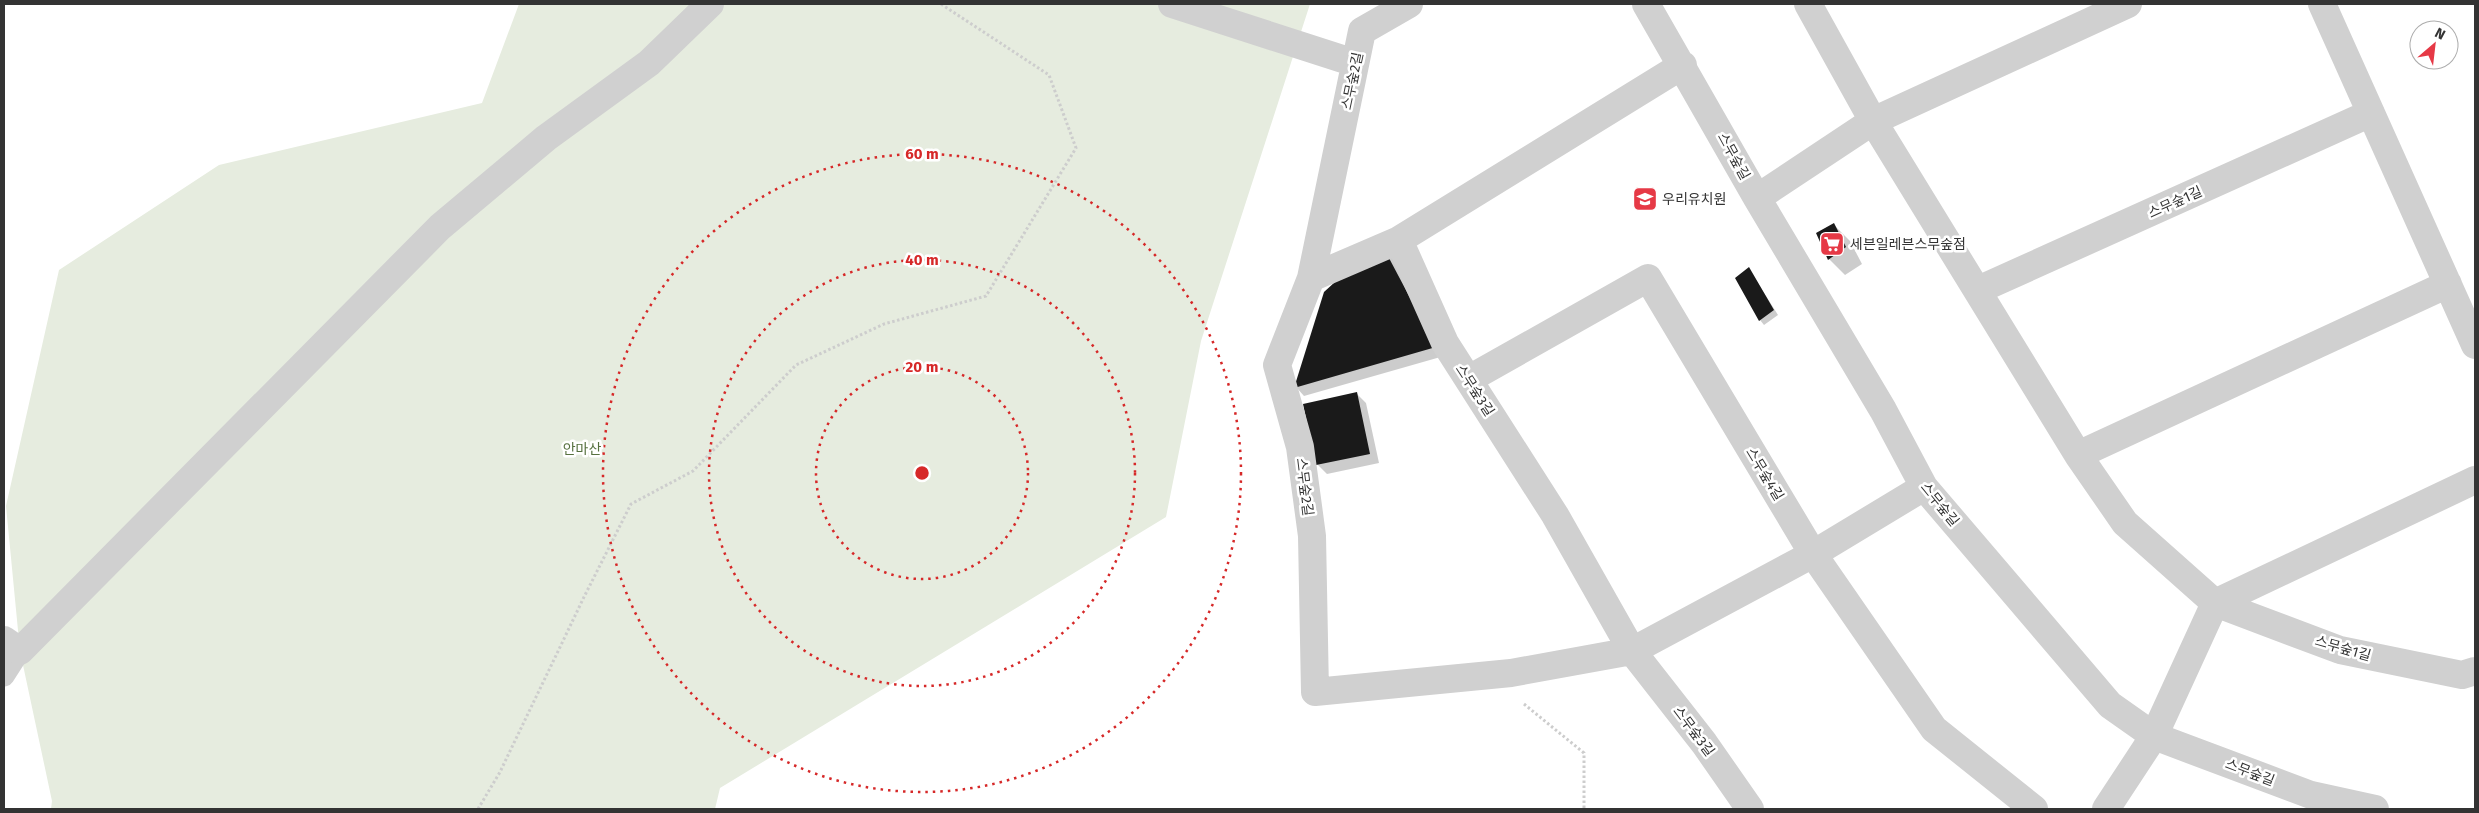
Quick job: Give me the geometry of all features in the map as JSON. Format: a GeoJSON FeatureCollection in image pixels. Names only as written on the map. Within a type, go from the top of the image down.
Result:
{"type":"FeatureCollection","features":[{"type":"Feature","properties":{"kind":"street"},"geometry":{"type":"LineString","coordinates":[[12,646],[440,227],[546,138],[650,63],[710,4]]}},
{"type":"Feature","properties":{"kind":"street"},"geometry":{"type":"LineString","coordinates":[[1172,4],[1355,63]]}},
{"type":"Feature","properties":{"kind":"street","name":"스무숲2길"},"geometry":{"type":"LineString","coordinates":[[1409,4],[1362,31],[1311,278],[1277,365],[1300,447],[1312,536],[1315,692],[1489,675],[1632,651],[1813,554],[1924,487]]}},
{"type":"Feature","properties":{"kind":"street","name":"스무숲길"},"geometry":{"type":"LineString","coordinates":[[1646,4],[1683,65],[1757,198],[1883,410],[1924,487],[2110,704],[2154,736],[2311,795],[2375,809]]}},
{"type":"Feature","properties":{"kind":"street","name":"스무숲1길"},"geometry":{"type":"LineString","coordinates":[[1808,4],[1873,121],[2078,455],[2125,523],[2215,603],[2340,650],[2462,674],[2475,671]]}},
{"type":"Feature","properties":{"kind":"street"},"geometry":{"type":"LineString","coordinates":[[1757,198],[1873,121],[2128,4]]}},
{"type":"Feature","properties":{"kind":"street"},"geometry":{"type":"LineString","coordinates":[[2322,4],[2475,345]]}},
{"type":"Feature","properties":{"kind":"street"},"geometry":{"type":"LineString","coordinates":[[1311,278],[1399,240],[1683,65]]}},
{"type":"Feature","properties":{"kind":"street","name":"스무숲1길"},"geometry":{"type":"LineString","coordinates":[[1978,290],[2371,113]]}},
{"type":"Feature","properties":{"kind":"street","name":"스무숲3길"},"geometry":{"type":"LineString","coordinates":[[1399,240],[1445,344],[1555,515],[1632,651],[1704,743],[1750,809]]}},
{"type":"Feature","properties":{"kind":"street","name":"스무숲4길"},"geometry":{"type":"LineString","coordinates":[[1469,379],[1648,278],[1813,554],[1934,729],[2034,809]]}},
{"type":"Feature","properties":{"kind":"street"},"geometry":{"type":"LineString","coordinates":[[2078,455],[2448,284]]}},
{"type":"Feature","properties":{"kind":"street"},"geometry":{"type":"LineString","coordinates":[[2106,809],[2154,736],[2215,603],[2475,480]]}},
{"type":"Feature","properties":{"kind":"lane"},"geometry":{"type":"LineString","coordinates":[[4,676],[12,646]]}},
{"type":"Feature","properties":{"kind":"path"},"geometry":{"type":"LineString","coordinates":[[478,809],[500,772],[584,595],[631,504],[693,470],[796,365],[884,324],[986,296],[1076,148],[1049,75],[941,4]]}},
{"type":"Feature","properties":{"kind":"path"},"geometry":{"type":"LineString","coordinates":[[1489,675],[1584,753],[1584,809]]}},
{"type":"Feature","properties":{"kind":"green space","name":"안마산"},"geometry":{"type":"Polygon","coordinates":[[[519,4],[1310,4],[1201,341],[1166,517],[720,788],[715,809],[51,809],[52,801],[20,651],[6,506],[59,270],[219,165],[482,103],[519,4]]]}},
{"type":"Feature","properties":{"kind":"building"},"geometry":{"type":"Polygon","coordinates":[[[1834,223],[1846,247],[1828,260],[1816,233],[1834,223]]]}},
{"type":"Feature","properties":{"kind":"building"},"geometry":{"type":"Polygon","coordinates":[[[1380,241],[1436,347],[1294,388],[1324,292],[1380,241]]]}},
{"type":"Feature","properties":{"kind":"building"},"geometry":{"type":"Polygon","coordinates":[[[1749,267],[1774,310],[1759,321],[1735,278],[1749,267]]]}},
{"type":"Feature","properties":{"kind":"building"},"geometry":{"type":"Polygon","coordinates":[[[1357,392],[1370,454],[1316,465],[1303,404],[1357,392]]]}},
{"type":"Feature","properties":{"kind":"place","name":"우리유치원"},"geometry":{"type":"Point","coordinates":[1645,199]}},
{"type":"Feature","properties":{"kind":"place","name":"세븐일레븐스무숲점"},"geometry":{"type":"Point","coordinates":[1832,244]}}]}
